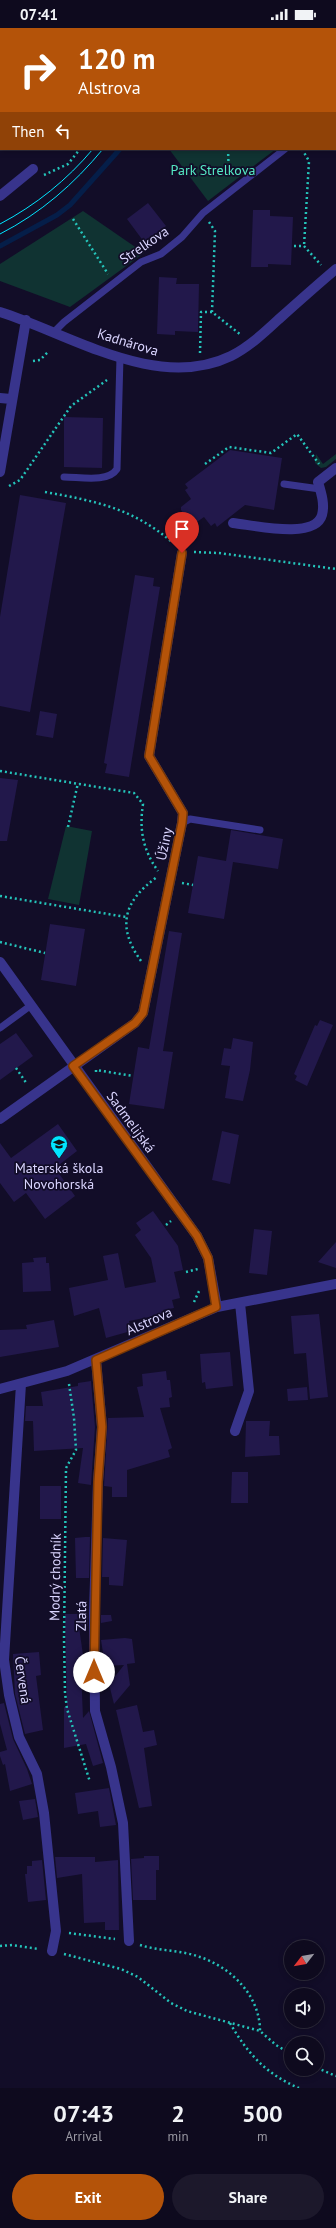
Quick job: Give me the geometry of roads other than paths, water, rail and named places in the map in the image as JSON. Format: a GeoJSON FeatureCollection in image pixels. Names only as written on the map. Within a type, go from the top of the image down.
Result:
{"type":"FeatureCollection","features":[{"type":"Feature","properties":{"kind":"street"},"geometry":{"type":"LineString","coordinates":[[0,196],[33,169]]}},
{"type":"Feature","properties":{"kind":"street","name":"Kadnárova"},"geometry":{"type":"LineString","coordinates":[[0,312],[26,320],[120,357],[162,367],[200,366],[217,362],[246,347],[336,269]]}},
{"type":"Feature","properties":{"kind":"street"},"geometry":{"type":"LineString","coordinates":[[0,472],[11,399],[26,320]]}},
{"type":"Feature","properties":{"kind":"street"},"geometry":{"type":"LineString","coordinates":[[0,398],[11,399]]}},
{"type":"Feature","properties":{"kind":"street"},"geometry":{"type":"LineString","coordinates":[[233,523],[294,530],[311,528],[322,517],[323,501],[318,482],[336,468]]}},
{"type":"Feature","properties":{"kind":"street","name":"Úžiny"},"geometry":{"type":"LineString","coordinates":[[0,1119],[135,1023],[142,1016],[183,813],[149,756],[182,553]]}},
{"type":"Feature","properties":{"kind":"street","name":"Sadmelijská"},"geometry":{"type":"LineString","coordinates":[[0,962],[73,1066],[197,1236],[208,1258],[216,1307]]}},
{"type":"Feature","properties":{"kind":"street","name":"Alstrova"},"geometry":{"type":"LineString","coordinates":[[0,1389],[67,1371],[96,1360],[216,1307],[336,1284]]}},
{"type":"Feature","properties":{"kind":"street"},"geometry":{"type":"LineString","coordinates":[[234,1431],[249,1391],[240,1303]]}},
{"type":"Feature","properties":{"kind":"street","name":"Zlatá"},"geometry":{"type":"LineString","coordinates":[[96,1360],[102,1427],[98,1482],[94,1613],[95,1703],[123,1824],[129,1941]]}},
{"type":"Feature","properties":{"kind":"street","name":"Červená"},"geometry":{"type":"LineString","coordinates":[[21,1384],[4,1660],[9,1695],[20,1737],[37,1774],[44,1813],[56,1931],[52,1951]]}},
{"type":"Feature","properties":{"kind":"lane","name":"Strelkova"},"geometry":{"type":"LineString","coordinates":[[54,332],[64,322],[141,262],[160,254],[182,237],[203,213],[284,150]]}},
{"type":"Feature","properties":{"kind":"lane"},"geometry":{"type":"LineString","coordinates":[[64,477],[106,477],[114,474],[117,469],[120,357]]}},
{"type":"Feature","properties":{"kind":"lane"},"geometry":{"type":"LineString","coordinates":[[284,484],[320,489]]}},
{"type":"Feature","properties":{"kind":"lane"},"geometry":{"type":"LineString","coordinates":[[182,823],[190,819],[260,830]]}},
{"type":"Feature","properties":{"kind":"lane"},"geometry":{"type":"LineString","coordinates":[[0,1028],[30,1006]]}},
{"type":"Feature","properties":{"kind":"waterway"},"geometry":{"type":"LineString","coordinates":[[0,246],[57,215],[70,205],[119,150]]}},
{"type":"Feature","properties":{"kind":"tram line"},"geometry":{"type":"LineString","coordinates":[[0,224],[26,209],[50,191],[73,171],[92,150]]}},
{"type":"Feature","properties":{"kind":"tram line"},"geometry":{"type":"LineString","coordinates":[[0,234],[29,217],[56,197],[102,150]]}},
{"type":"Feature","properties":{"kind":"place","name":"Materská škola Novohorská"},"geometry":{"type":"Point","coordinates":[59,1159]}},
{"type":"Feature","properties":{"kind":"park label","name":"Park Strelkova"},"geometry":{"type":"Point","coordinates":[213,170]}}]}
